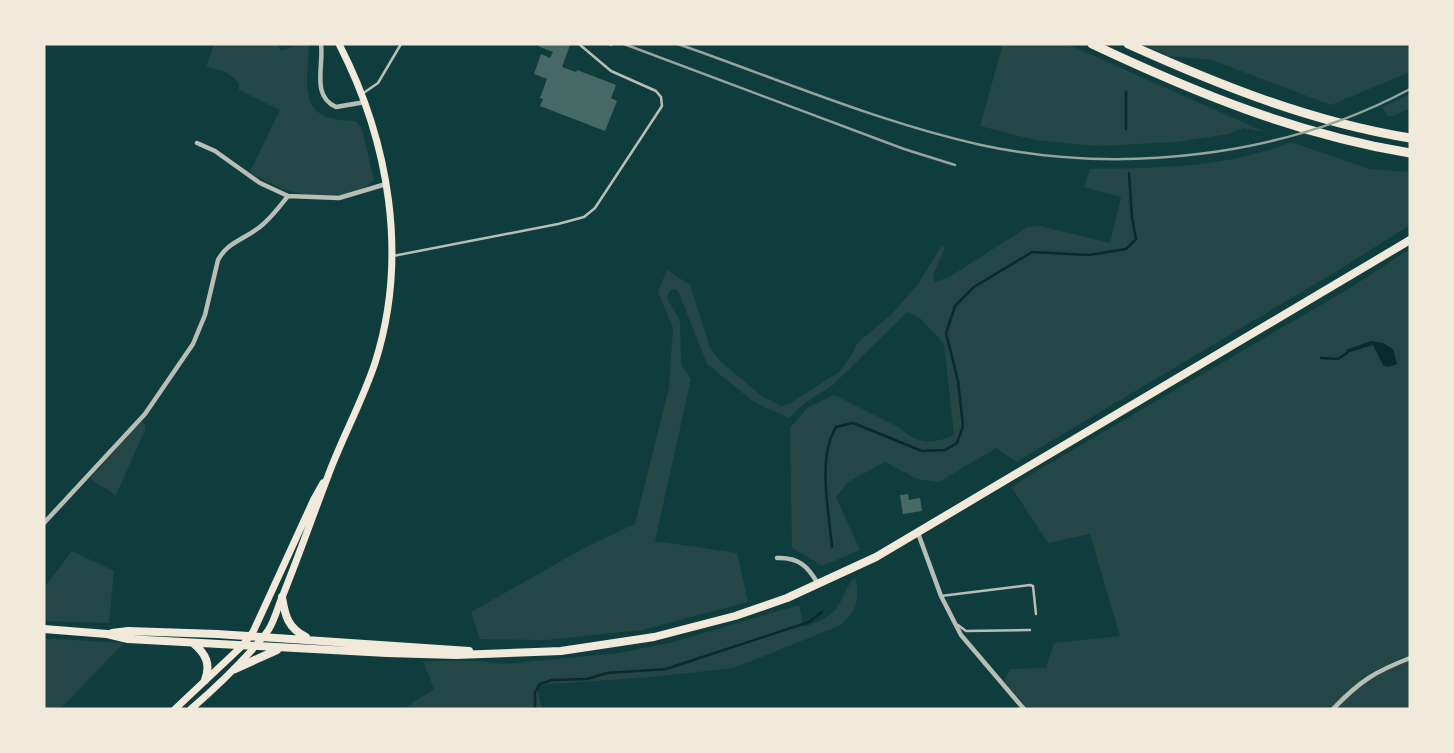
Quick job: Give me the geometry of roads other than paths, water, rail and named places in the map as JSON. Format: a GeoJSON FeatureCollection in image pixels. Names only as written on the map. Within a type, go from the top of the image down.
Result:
{"type":"FeatureCollection","features":[{"type":"Feature","properties":{"kind":"highway"},"geometry":{"type":"LineString","coordinates":[[1092,44],[1193,90],[1265,117],[1336,139],[1410,153]]}},
{"type":"Feature","properties":{"kind":"highway"},"geometry":{"type":"LineString","coordinates":[[1128,44],[1199,76],[1292,110],[1356,128],[1410,138]]}},
{"type":"Feature","properties":{"kind":"main road"},"geometry":{"type":"LineString","coordinates":[[191,709],[235,670],[264,637],[327,477],[358,408],[375,361],[386,317],[393,256],[386,184],[363,98],[339,44]]}},
{"type":"Feature","properties":{"kind":"main road"},"geometry":{"type":"LineString","coordinates":[[44,629],[107,634],[128,639],[456,655],[561,651],[654,637],[747,612],[867,562],[1410,240]]}},
{"type":"Feature","properties":{"kind":"main road"},"geometry":{"type":"LineString","coordinates":[[175,709],[250,636],[314,499],[327,477]]}},
{"type":"Feature","properties":{"kind":"main road"},"geometry":{"type":"LineString","coordinates":[[282,597],[290,625],[297,632],[312,639]]}},
{"type":"Feature","properties":{"kind":"main road"},"geometry":{"type":"LineString","coordinates":[[107,634],[138,631],[312,639],[460,649],[483,653]]}},
{"type":"Feature","properties":{"kind":"main road"},"geometry":{"type":"LineString","coordinates":[[193,643],[207,659],[208,672],[205,681]]}},
{"type":"Feature","properties":{"kind":"main road"},"geometry":{"type":"LineString","coordinates":[[235,670],[261,655],[281,648]]}},
{"type":"Feature","properties":{"kind":"street"},"geometry":{"type":"LineString","coordinates":[[321,44],[320,87],[325,101],[336,107],[363,98]]}},
{"type":"Feature","properties":{"kind":"street"},"geometry":{"type":"LineString","coordinates":[[197,143],[215,151],[260,183],[288,195],[339,198],[386,184]]}},
{"type":"Feature","properties":{"kind":"street"},"geometry":{"type":"LineString","coordinates":[[44,523],[145,414],[193,344],[205,315],[222,253],[238,239],[258,229],[288,195]]}},
{"type":"Feature","properties":{"kind":"street"},"geometry":{"type":"LineString","coordinates":[[918,533],[952,622],[1024,709]]}},
{"type":"Feature","properties":{"kind":"street"},"geometry":{"type":"LineString","coordinates":[[777,558],[790,558],[804,565],[819,584]]}},
{"type":"Feature","properties":{"kind":"street"},"geometry":{"type":"LineString","coordinates":[[1333,709],[1367,677],[1410,658]]}},
{"type":"Feature","properties":{"kind":"lane"},"geometry":{"type":"LineString","coordinates":[[363,98],[377,83],[401,44]]}},
{"type":"Feature","properties":{"kind":"lane"},"geometry":{"type":"LineString","coordinates":[[393,256],[558,224],[584,217],[595,208],[662,106],[661,97],[656,90],[611,71],[579,44]]}},
{"type":"Feature","properties":{"kind":"lane"},"geometry":{"type":"LineString","coordinates":[[941,596],[1030,584],[1033,586],[1036,614]]}},
{"type":"Feature","properties":{"kind":"lane"},"geometry":{"type":"LineString","coordinates":[[952,622],[966,631],[1030,630]]}},
{"type":"Feature","properties":{"kind":"waterway"},"geometry":{"type":"LineString","coordinates":[[1126,92],[1126,129]]}},
{"type":"Feature","properties":{"kind":"waterway"},"geometry":{"type":"LineString","coordinates":[[832,547],[826,469],[830,440],[836,427],[853,423],[922,451],[945,450],[957,443],[963,426],[958,381],[946,333],[955,306],[974,287],[1032,252],[1089,255],[1126,249],[1136,239],[1129,173]]}},
{"type":"Feature","properties":{"kind":"waterway"},"geometry":{"type":"LineString","coordinates":[[1321,358],[1338,359],[1347,353]]}},
{"type":"Feature","properties":{"kind":"waterway"},"geometry":{"type":"LineString","coordinates":[[535,709],[535,692],[540,684],[552,680],[587,679],[607,673],[666,669],[809,622],[822,612]]}},
{"type":"Feature","properties":{"kind":"railway"},"geometry":{"type":"LineString","coordinates":[[624,44],[904,149],[955,165]]}},
{"type":"Feature","properties":{"kind":"railway"},"geometry":{"type":"LineString","coordinates":[[678,44],[866,112],[943,135],[1034,154],[1089,158],[1200,154],[1256,145],[1309,131],[1361,112],[1410,89]]}}]}
